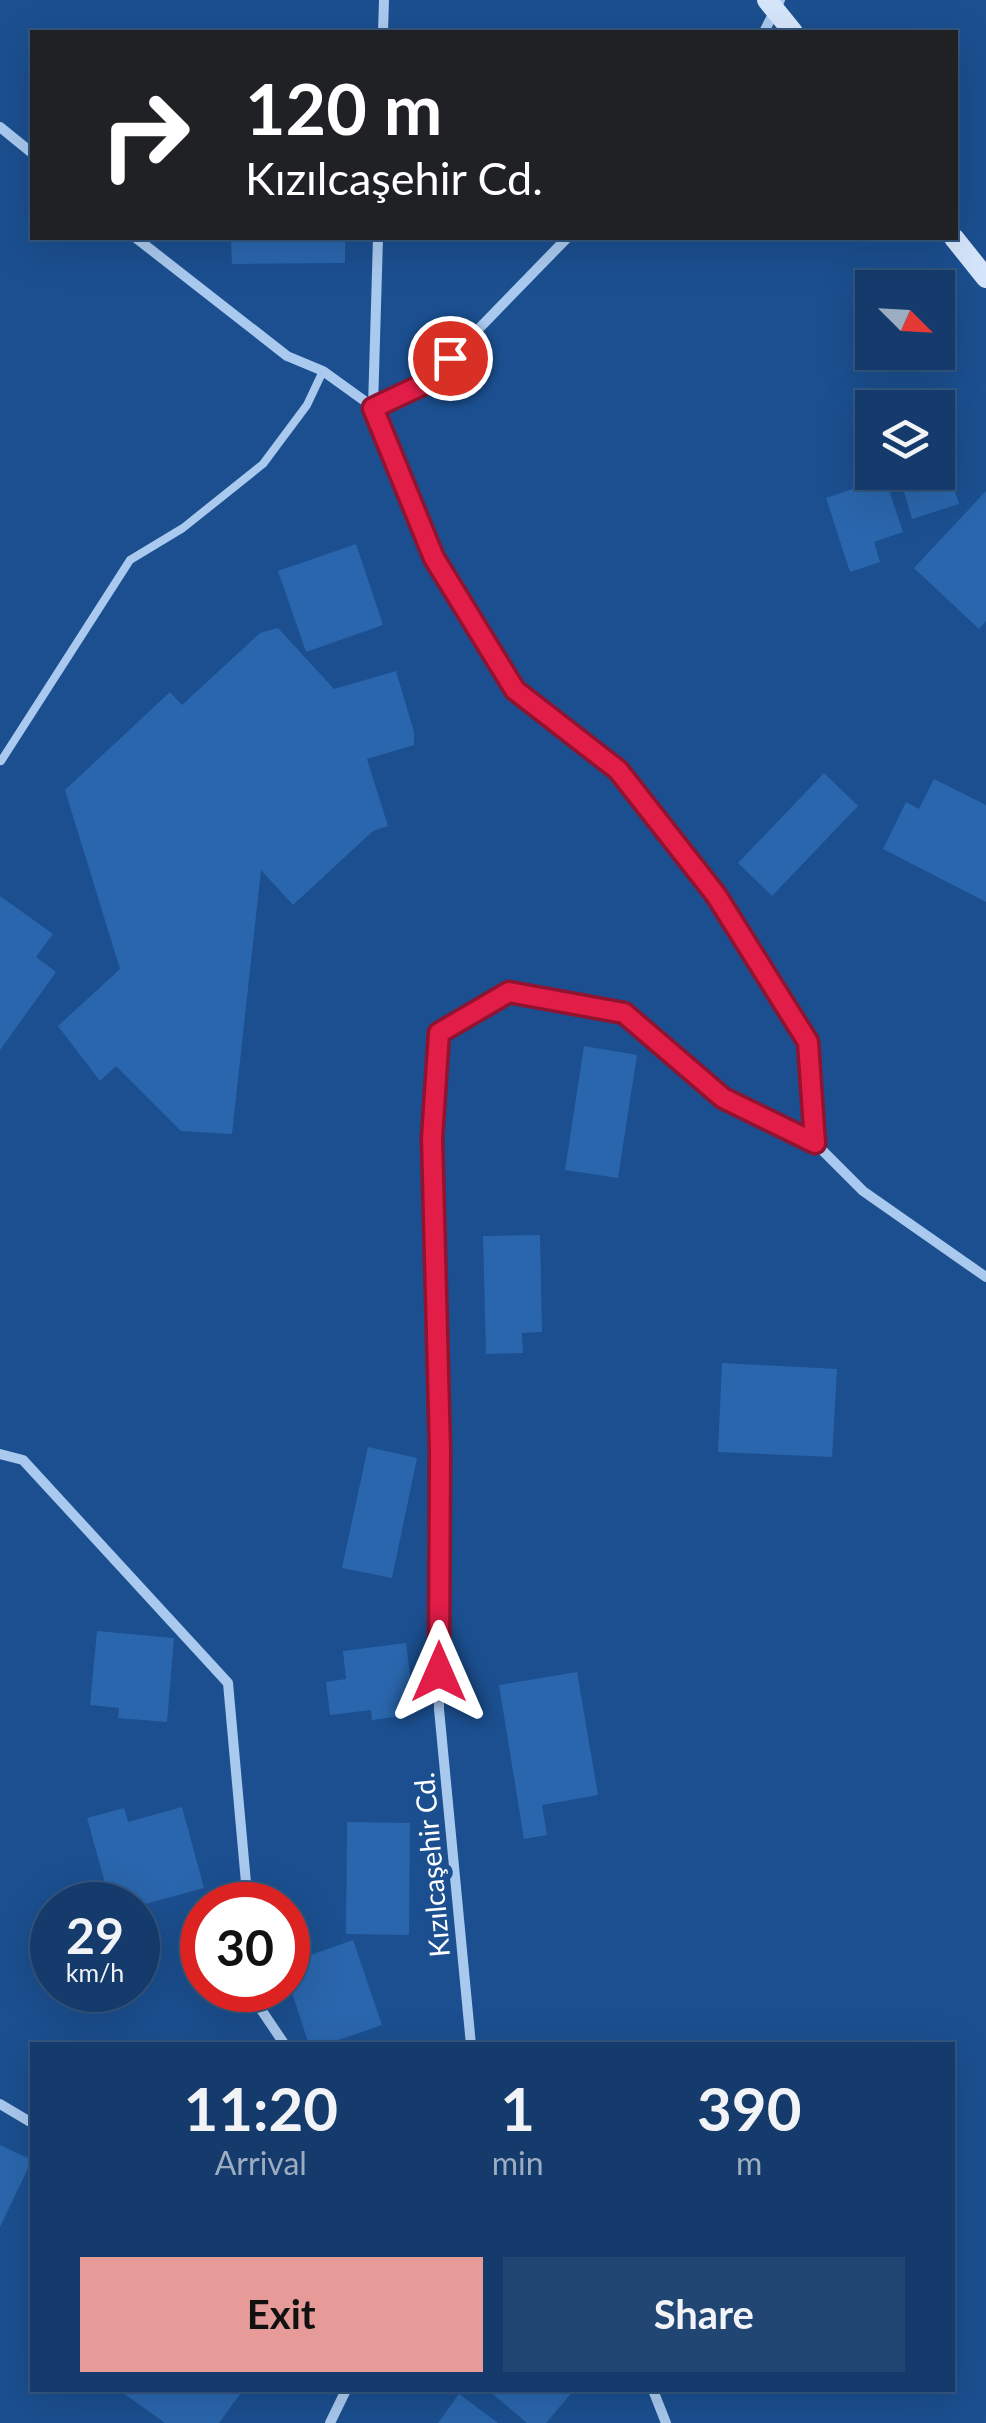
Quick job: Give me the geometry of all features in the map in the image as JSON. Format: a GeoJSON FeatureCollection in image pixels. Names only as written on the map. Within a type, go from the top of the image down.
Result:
{"type":"FeatureCollection","features":[{"type":"Feature","properties":{"kind":"street"},"geometry":{"type":"LineString","coordinates":[[383,30],[384,0]]}},
{"type":"Feature","properties":{"kind":"street"},"geometry":{"type":"LineString","coordinates":[[765,30],[774,4]]}},
{"type":"Feature","properties":{"kind":"street"},"geometry":{"type":"LineString","coordinates":[[774,4],[791,30]]}},
{"type":"Feature","properties":{"kind":"street"},"geometry":{"type":"LineString","coordinates":[[0,127],[30,152]]}},
{"type":"Feature","properties":{"kind":"street"},"geometry":{"type":"LineString","coordinates":[[139,240],[287,356],[323,372],[373,408]]}},
{"type":"Feature","properties":{"kind":"street"},"geometry":{"type":"LineString","coordinates":[[378,240],[373,408],[434,558],[515,690],[618,770],[716,895],[808,1042],[815,1143],[863,1191],[986,1277]]}},
{"type":"Feature","properties":{"kind":"street"},"geometry":{"type":"LineString","coordinates":[[373,408],[426,383],[566,240]]}},
{"type":"Feature","properties":{"kind":"street"},"geometry":{"type":"LineString","coordinates":[[956,240],[986,278]]}},
{"type":"Feature","properties":{"kind":"street","name":"Kızılcaşehir Cd."},"geometry":{"type":"LineString","coordinates":[[471,2042],[439,1708],[440,1450],[432,1138],[439,1033],[509,992],[624,1013],[723,1098],[815,1143]]}},
{"type":"Feature","properties":{"kind":"street"},"geometry":{"type":"LineString","coordinates":[[0,1454],[23,1460],[228,1683],[246,1882]]}},
{"type":"Feature","properties":{"kind":"street"},"geometry":{"type":"LineString","coordinates":[[263,2012],[283,2042]]}},
{"type":"Feature","properties":{"kind":"street"},"geometry":{"type":"LineString","coordinates":[[0,2104],[30,2121]]}},
{"type":"Feature","properties":{"kind":"street"},"geometry":{"type":"LineString","coordinates":[[330,2423],[345,2392]]}},
{"type":"Feature","properties":{"kind":"street"},"geometry":{"type":"LineString","coordinates":[[653,2392],[666,2423]]}},
{"type":"Feature","properties":{"kind":"lane"},"geometry":{"type":"LineString","coordinates":[[2,762],[130,560],[183,528],[263,464],[307,405],[323,372]]}},
{"type":"Feature","properties":{"kind":"building"},"geometry":{"type":"Polygon","coordinates":[[[231,240],[345,240],[345,263],[232,264],[231,240]]]}},
{"type":"Feature","properties":{"kind":"building"},"geometry":{"type":"Polygon","coordinates":[[[855,488],[889,490],[903,532],[874,542],[880,562],[850,572],[826,498],[855,488]]]}},
{"type":"Feature","properties":{"kind":"building"},"geometry":{"type":"Polygon","coordinates":[[[903,490],[954,490],[959,504],[912,519],[903,490]]]}},
{"type":"Feature","properties":{"kind":"building"},"geometry":{"type":"Polygon","coordinates":[[[986,491],[986,621],[979,629],[914,568],[986,491]]]}},
{"type":"Feature","properties":{"kind":"building"},"geometry":{"type":"Polygon","coordinates":[[[356,544],[383,625],[306,652],[278,571],[356,544]]]}},
{"type":"Feature","properties":{"kind":"building"},"geometry":{"type":"Polygon","coordinates":[[[278,628],[334,689],[396,671],[414,732],[414,745],[367,759],[388,826],[373,831],[293,905],[261,870],[232,1134],[181,1131],[116,1066],[100,1081],[58,1026],[120,969],[65,790],[170,692],[182,705],[260,633],[278,628]]]}},
{"type":"Feature","properties":{"kind":"building"},"geometry":{"type":"Polygon","coordinates":[[[824,773],[858,806],[772,896],[738,863],[824,773]]]}},
{"type":"Feature","properties":{"kind":"building"},"geometry":{"type":"Polygon","coordinates":[[[934,779],[986,805],[986,902],[883,849],[906,802],[919,809],[934,779]]]}},
{"type":"Feature","properties":{"kind":"building"},"geometry":{"type":"Polygon","coordinates":[[[0,896],[53,934],[36,957],[56,972],[0,1050],[0,896]]]}},
{"type":"Feature","properties":{"kind":"building"},"geometry":{"type":"Polygon","coordinates":[[[584,1046],[637,1055],[618,1178],[565,1170],[584,1046]]]}},
{"type":"Feature","properties":{"kind":"building"},"geometry":{"type":"Polygon","coordinates":[[[540,1235],[542,1332],[522,1333],[523,1353],[486,1354],[483,1236],[540,1235]]]}},
{"type":"Feature","properties":{"kind":"building"},"geometry":{"type":"Polygon","coordinates":[[[722,1363],[837,1369],[832,1457],[718,1452],[722,1363]]]}},
{"type":"Feature","properties":{"kind":"building"},"geometry":{"type":"Polygon","coordinates":[[[368,1447],[417,1458],[392,1578],[342,1568],[368,1447]]]}},
{"type":"Feature","properties":{"kind":"building"},"geometry":{"type":"Polygon","coordinates":[[[97,1631],[174,1638],[167,1722],[118,1718],[119,1708],[90,1705],[97,1631]]]}},
{"type":"Feature","properties":{"kind":"building"},"geometry":{"type":"Polygon","coordinates":[[[406,1643],[415,1714],[372,1720],[371,1710],[330,1715],[326,1682],[346,1679],[343,1651],[406,1643]]]}},
{"type":"Feature","properties":{"kind":"building"},"geometry":{"type":"Polygon","coordinates":[[[577,1672],[598,1795],[542,1805],[547,1835],[524,1839],[499,1685],[577,1672]]]}},
{"type":"Feature","properties":{"kind":"building"},"geometry":{"type":"Polygon","coordinates":[[[182,1807],[202,1882],[180,1882],[180,1895],[160,1900],[160,1882],[105,1882],[87,1818],[124,1808],[128,1822],[182,1807]]]}},
{"type":"Feature","properties":{"kind":"building"},"geometry":{"type":"Polygon","coordinates":[[[347,1822],[410,1823],[409,1935],[346,1934],[347,1822]]]}},
{"type":"Feature","properties":{"kind":"building"},"geometry":{"type":"Polygon","coordinates":[[[353,1940],[382,2025],[333,2042],[308,2042],[298,2012],[310,2012],[310,1955],[353,1940]]]}},
{"type":"Feature","properties":{"kind":"building"},"geometry":{"type":"Polygon","coordinates":[[[0,2145],[30,2159],[30,2164],[0,2227],[0,2145]]]}},
{"type":"Feature","properties":{"kind":"building"},"geometry":{"type":"Polygon","coordinates":[[[122,2392],[242,2392],[219,2423],[165,2423],[122,2392]]]}},
{"type":"Feature","properties":{"kind":"building"},"geometry":{"type":"Polygon","coordinates":[[[490,2392],[572,2392],[546,2423],[527,2423],[490,2392]]]}},
{"type":"Feature","properties":{"kind":"building"},"geometry":{"type":"Polygon","coordinates":[[[459,2394],[498,2423],[438,2423],[459,2394]]]}},
{"type":"Feature","properties":{"kind":"route"},"geometry":{"type":"LineString","coordinates":[[439,1672],[440,1450],[432,1138],[439,1033],[509,992],[624,1013],[723,1098],[815,1143],[808,1042],[716,895],[618,770],[515,690],[434,558],[373,408],[426,383],[450,358]]}}]}
